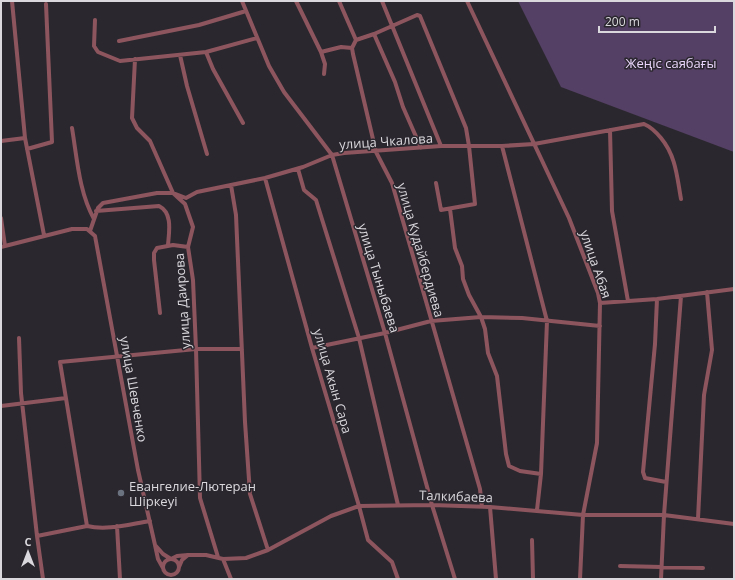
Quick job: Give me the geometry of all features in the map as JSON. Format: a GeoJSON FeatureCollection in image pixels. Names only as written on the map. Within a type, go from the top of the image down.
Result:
{"type":"FeatureCollection","features":[{"type":"Feature","properties":{"kind":"street"},"geometry":{"type":"LineString","coordinates":[[12,1],[25,138],[44,236]]}},
{"type":"Feature","properties":{"kind":"street","name":"улица Тыныбаева"},"geometry":{"type":"LineString","coordinates":[[242,1],[268,66],[284,92],[332,155],[385,333],[432,505],[455,579]]}},
{"type":"Feature","properties":{"kind":"street"},"geometry":{"type":"LineString","coordinates":[[296,1],[321,52],[325,64],[324,74]]}},
{"type":"Feature","properties":{"kind":"street"},"geometry":{"type":"LineString","coordinates":[[339,1],[356,40]]}},
{"type":"Feature","properties":{"kind":"street"},"geometry":{"type":"LineString","coordinates":[[382,1],[441,146]]}},
{"type":"Feature","properties":{"kind":"street","name":"улица Абая"},"geometry":{"type":"LineString","coordinates":[[467,1],[569,218],[598,293],[600,303],[597,443],[583,515],[580,579]]}},
{"type":"Feature","properties":{"kind":"street"},"geometry":{"type":"LineString","coordinates":[[27,148],[52,142],[46,4]]}},
{"type":"Feature","properties":{"kind":"street"},"geometry":{"type":"LineString","coordinates":[[119,41],[199,25],[246,11]]}},
{"type":"Feature","properties":{"kind":"street"},"geometry":{"type":"LineString","coordinates":[[321,52],[341,47],[352,48],[356,40],[374,34],[416,15],[420,16],[466,128],[475,204],[441,210],[436,183]]}},
{"type":"Feature","properties":{"kind":"street"},"geometry":{"type":"LineString","coordinates":[[95,20],[94,46],[98,52],[120,61],[206,52],[257,38]]}},
{"type":"Feature","properties":{"kind":"street"},"geometry":{"type":"LineString","coordinates":[[374,34],[420,148]]}},
{"type":"Feature","properties":{"kind":"street","name":"улица Кудайбердиева"},"geometry":{"type":"LineString","coordinates":[[352,48],[376,152],[392,183],[480,489],[482,507]]}},
{"type":"Feature","properties":{"kind":"street"},"geometry":{"type":"LineString","coordinates":[[206,52],[213,69],[243,123]]}},
{"type":"Feature","properties":{"kind":"street"},"geometry":{"type":"LineString","coordinates":[[180,55],[187,86],[207,154]]}},
{"type":"Feature","properties":{"kind":"street","name":"улица Даирова"},"geometry":{"type":"LineString","coordinates":[[135,59],[132,118],[137,128],[150,141],[173,194],[185,204],[194,227],[188,247],[193,280],[200,498],[218,557]]}},
{"type":"Feature","properties":{"kind":"street","name":"улица Чкалова"},"geometry":{"type":"LineString","coordinates":[[96,212],[103,203],[157,193],[173,194],[186,198],[198,192],[265,178],[298,169],[332,155],[344,153],[376,152],[441,146],[502,146],[534,144],[644,124],[657,132],[668,148],[674,161],[681,199]]}},
{"type":"Feature","properties":{"kind":"street"},"geometry":{"type":"LineString","coordinates":[[72,128],[87,207],[94,220]]}},
{"type":"Feature","properties":{"kind":"street"},"geometry":{"type":"LineString","coordinates":[[610,130],[612,211],[628,301]]}},
{"type":"Feature","properties":{"kind":"street"},"geometry":{"type":"LineString","coordinates":[[1,141],[25,138]]}},
{"type":"Feature","properties":{"kind":"street"},"geometry":{"type":"LineString","coordinates":[[502,146],[547,321],[537,510]]}},
{"type":"Feature","properties":{"kind":"street"},"geometry":{"type":"LineString","coordinates":[[298,169],[304,190],[316,200],[358,338],[398,505]]}},
{"type":"Feature","properties":{"kind":"street","name":"улица Акын Сара"},"geometry":{"type":"LineString","coordinates":[[265,178],[312,348],[368,540],[392,562],[398,579]]}},
{"type":"Feature","properties":{"kind":"street"},"geometry":{"type":"LineString","coordinates":[[231,185],[236,215],[245,422],[250,494],[268,550]]}},
{"type":"Feature","properties":{"kind":"street"},"geometry":{"type":"LineString","coordinates":[[1,218],[3,246],[82,228],[90,231],[96,212],[159,206],[165,209],[169,217],[168,245]]}},
{"type":"Feature","properties":{"kind":"street"},"geometry":{"type":"LineString","coordinates":[[450,209],[455,248],[462,266],[463,279],[469,295],[481,317],[485,329],[488,353],[498,376],[506,454],[509,466],[520,471],[540,474]]}},
{"type":"Feature","properties":{"kind":"street","name":"улица Шевченко"},"geometry":{"type":"LineString","coordinates":[[90,231],[95,236],[138,470],[158,559],[163,568]]}},
{"type":"Feature","properties":{"kind":"street"},"geometry":{"type":"LineString","coordinates":[[160,313],[154,253],[157,248],[168,245],[188,247]]}},
{"type":"Feature","properties":{"kind":"street"},"geometry":{"type":"LineString","coordinates":[[600,303],[657,299],[734,289]]}},
{"type":"Feature","properties":{"kind":"street"},"geometry":{"type":"LineString","coordinates":[[698,519],[704,395],[712,350],[707,292]]}},
{"type":"Feature","properties":{"kind":"street"},"geometry":{"type":"LineString","coordinates":[[661,579],[663,568],[666,482],[680,296]]}},
{"type":"Feature","properties":{"kind":"street"},"geometry":{"type":"LineString","coordinates":[[657,299],[655,344],[642,472],[645,478],[666,482]]}},
{"type":"Feature","properties":{"kind":"street"},"geometry":{"type":"LineString","coordinates":[[312,348],[385,333],[431,321],[481,317],[522,318],[600,326]]}},
{"type":"Feature","properties":{"kind":"street"},"geometry":{"type":"LineString","coordinates":[[19,338],[22,404],[43,579]]}},
{"type":"Feature","properties":{"kind":"street"},"geometry":{"type":"LineString","coordinates":[[87,526],[60,362],[196,348],[242,349]]}},
{"type":"Feature","properties":{"kind":"street"},"geometry":{"type":"LineString","coordinates":[[1,406],[66,398]]}},
{"type":"Feature","properties":{"kind":"street","name":"Талкибаева"},"geometry":{"type":"LineString","coordinates":[[224,560],[246,558],[268,550],[331,516],[359,506],[432,505],[537,510],[583,515],[664,515],[734,524]]}},
{"type":"Feature","properties":{"kind":"street"},"geometry":{"type":"LineString","coordinates":[[490,507],[496,579]]}},
{"type":"Feature","properties":{"kind":"street"},"geometry":{"type":"LineString","coordinates":[[37,536],[87,526],[95,528],[150,521]]}},
{"type":"Feature","properties":{"kind":"street"},"geometry":{"type":"LineString","coordinates":[[117,526],[120,579]]}},
{"type":"Feature","properties":{"kind":"street"},"geometry":{"type":"LineString","coordinates":[[532,540],[533,579]]}},
{"type":"Feature","properties":{"kind":"street"},"geometry":{"type":"LineString","coordinates":[[156,545],[162,554],[177,562],[179,566]]}},
{"type":"Feature","properties":{"kind":"street"},"geometry":{"type":"LineString","coordinates":[[176,579],[182,560],[188,555]]}},
{"type":"Feature","properties":{"kind":"street"},"geometry":{"type":"LineString","coordinates":[[168,579],[163,568],[164,563],[177,556],[206,555],[218,557],[224,560],[231,579]]}},
{"type":"Feature","properties":{"kind":"street"},"geometry":{"type":"LineString","coordinates":[[620,566],[702,568]]}},
{"type":"Feature","properties":{"kind":"street"},"geometry":{"type":"LineString","coordinates":[[166,574],[171,576],[178,572]]}},
{"type":"Feature","properties":{"kind":"green space","name":"Жеңіс саябағы"},"geometry":{"type":"Polygon","coordinates":[[[518,1],[734,1],[734,152],[561,87],[518,1]]]}},
{"type":"Feature","properties":{"kind":"place","name":"Евангелие-Лютеран Шіркеуі"},"geometry":{"type":"Point","coordinates":[121,493]}}]}
